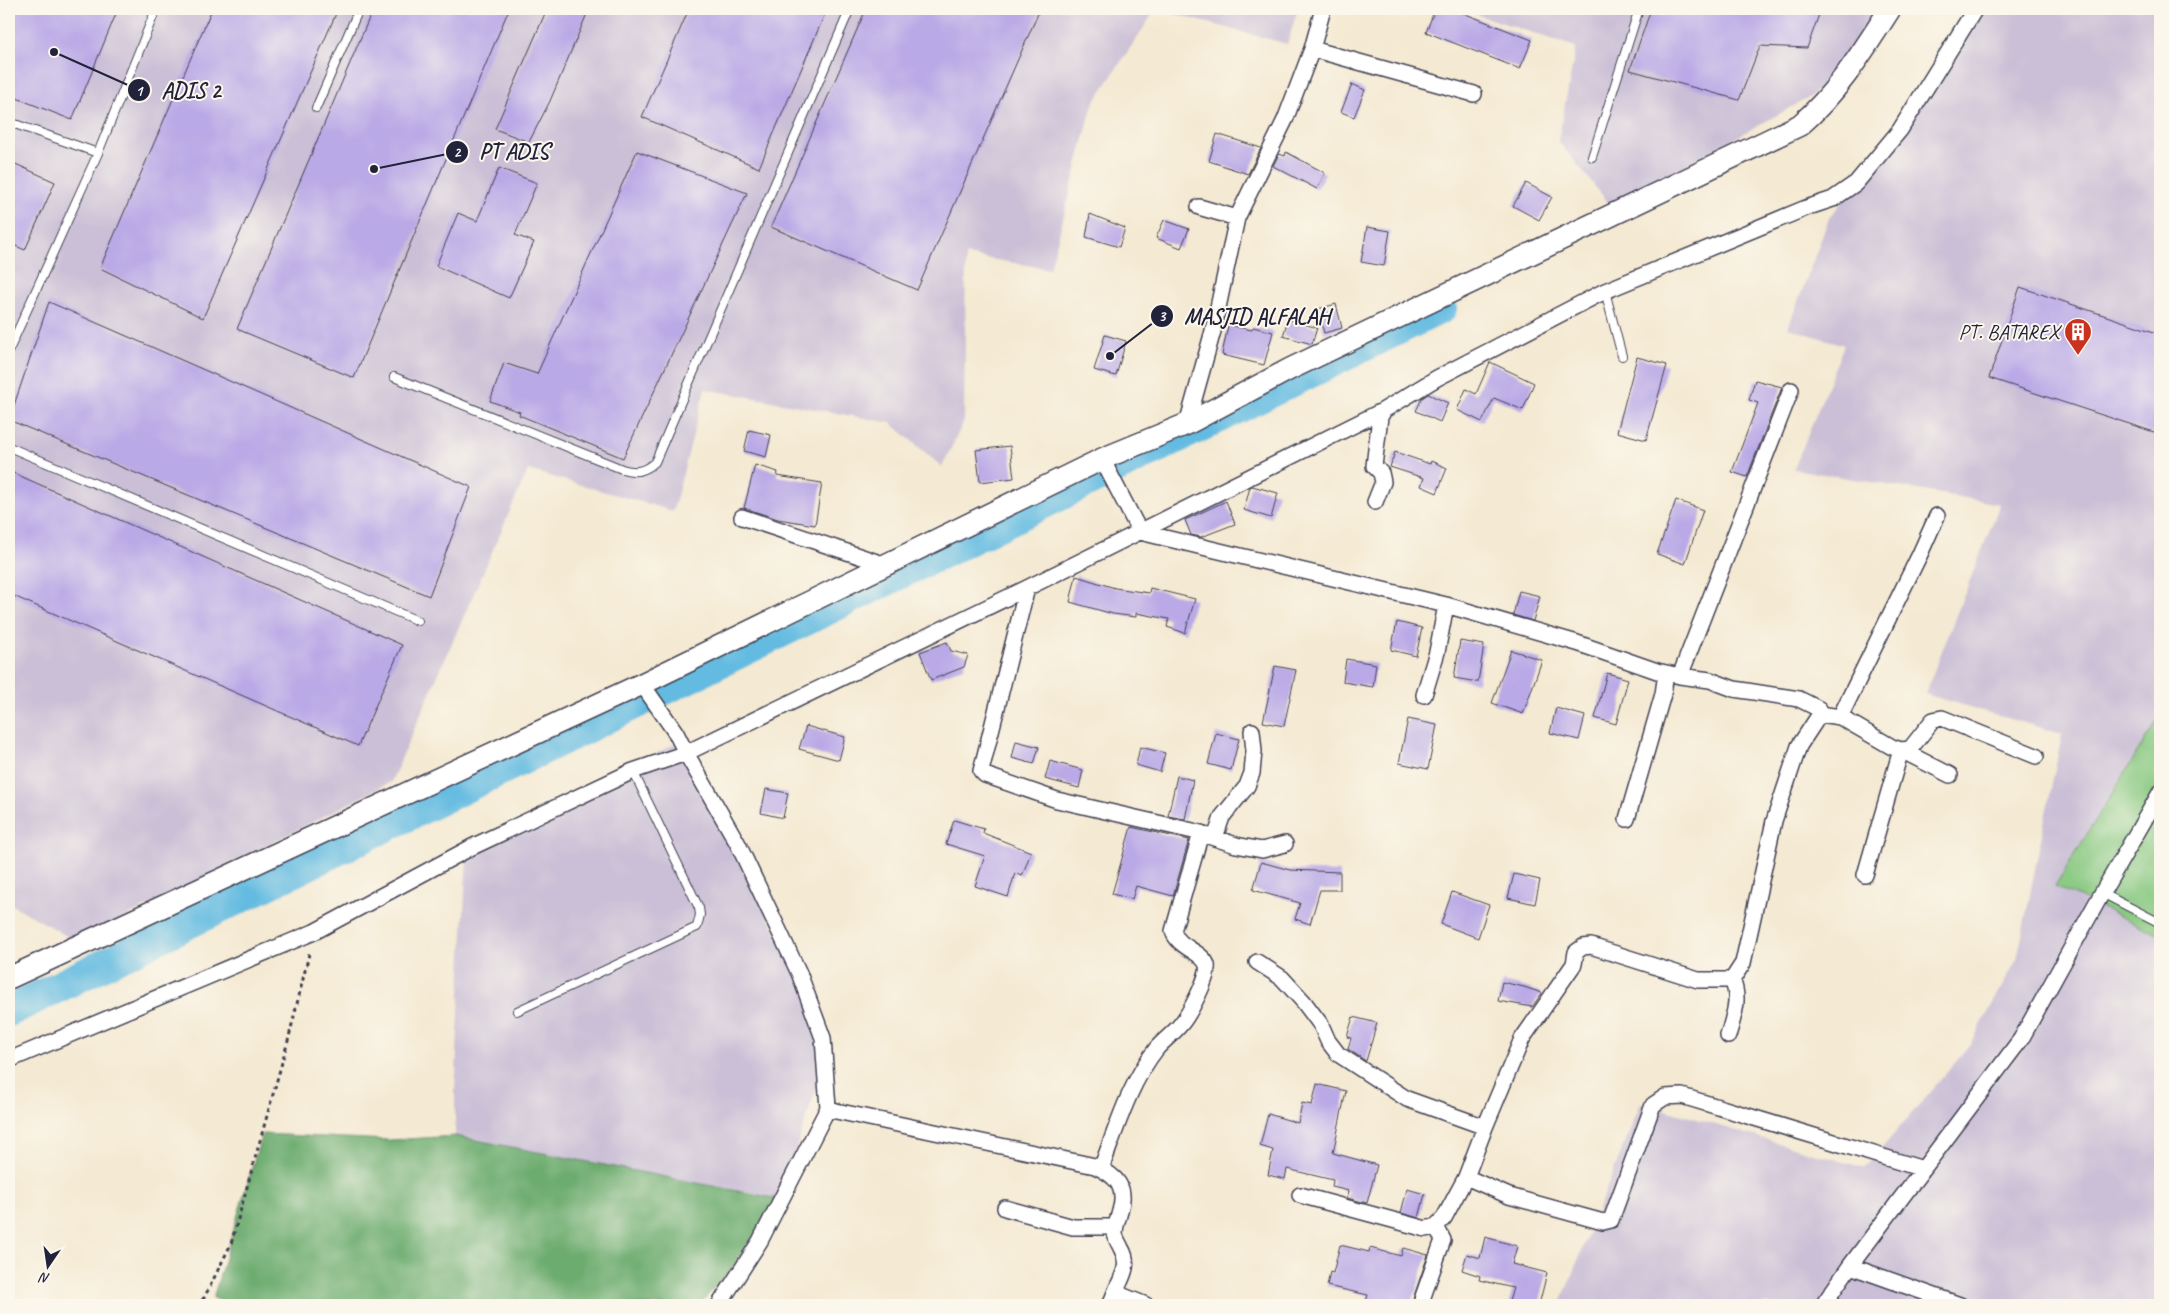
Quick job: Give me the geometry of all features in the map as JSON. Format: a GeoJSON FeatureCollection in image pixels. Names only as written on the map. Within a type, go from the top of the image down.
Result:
{"type":"FeatureCollection","features":[{"type":"Feature","properties":{"kind":"street"},"geometry":{"type":"LineString","coordinates":[[1186,424],[1212,331],[1238,218],[1280,133],[1312,49],[1323,9]]}},
{"type":"Feature","properties":{"kind":"street"},"geometry":{"type":"LineString","coordinates":[[9,978],[643,686],[886,565],[1186,424],[1299,364],[1800,125],[1822,106],[1850,70],[1890,9]]}},
{"type":"Feature","properties":{"kind":"street"},"geometry":{"type":"LineString","coordinates":[[9,1060],[314,932],[472,847],[633,770],[686,753],[1140,532],[1384,410],[1437,378],[1605,292],[1833,198],[1856,184],[1900,130],[1975,9]]}},
{"type":"Feature","properties":{"kind":"street"},"geometry":{"type":"LineString","coordinates":[[1312,49],[1474,94]]}},
{"type":"Feature","properties":{"kind":"street"},"geometry":{"type":"LineString","coordinates":[[1198,206],[1238,218]]}},
{"type":"Feature","properties":{"kind":"street"},"geometry":{"type":"LineString","coordinates":[[1627,819],[1663,694],[1673,675],[1790,390]]}},
{"type":"Feature","properties":{"kind":"street"},"geometry":{"type":"LineString","coordinates":[[1375,502],[1382,482],[1381,473],[1374,466],[1380,417],[1384,410]]}},
{"type":"Feature","properties":{"kind":"street"},"geometry":{"type":"LineString","coordinates":[[1104,464],[1140,532],[1446,605],[1577,643],[1673,675],[1710,680],[1734,689],[1799,699],[1819,709],[1820,714]]}},
{"type":"Feature","properties":{"kind":"street"},"geometry":{"type":"LineString","coordinates":[[1840,717],[1937,516]]}},
{"type":"Feature","properties":{"kind":"street"},"geometry":{"type":"LineString","coordinates":[[742,517],[886,565]]}},
{"type":"Feature","properties":{"kind":"street"},"geometry":{"type":"LineString","coordinates":[[1027,588],[981,771],[985,775],[1057,800],[1200,833],[1236,845],[1262,850],[1285,844]]}},
{"type":"Feature","properties":{"kind":"street"},"geometry":{"type":"LineString","coordinates":[[1424,695],[1437,652],[1446,605]]}},
{"type":"Feature","properties":{"kind":"street"},"geometry":{"type":"LineString","coordinates":[[643,686],[676,733],[738,844],[800,973],[822,1038],[838,1111],[719,1305]]}},
{"type":"Feature","properties":{"kind":"street"},"geometry":{"type":"LineString","coordinates":[[1820,714],[1840,717],[1892,748],[1901,750],[1950,775]]}},
{"type":"Feature","properties":{"kind":"street"},"geometry":{"type":"LineString","coordinates":[[1732,980],[1743,963],[1774,821],[1799,746],[1820,714]]}},
{"type":"Feature","properties":{"kind":"street"},"geometry":{"type":"LineString","coordinates":[[1901,750],[1910,749],[1932,720],[1942,718],[2036,756]]}},
{"type":"Feature","properties":{"kind":"street"},"geometry":{"type":"LineString","coordinates":[[1215,838],[1222,817],[1247,786],[1252,772],[1254,751],[1252,731]]}},
{"type":"Feature","properties":{"kind":"street"},"geometry":{"type":"LineString","coordinates":[[1865,875],[1901,750]]}},
{"type":"Feature","properties":{"kind":"street"},"geometry":{"type":"LineString","coordinates":[[1823,1305],[1922,1169],[2021,1039],[2160,793]]}},
{"type":"Feature","properties":{"kind":"street"},"geometry":{"type":"LineString","coordinates":[[1101,1169],[1126,1099],[1156,1049],[1182,1023],[1196,999],[1207,971],[1207,965],[1202,957],[1187,948],[1174,936],[1173,931],[1200,833]]}},
{"type":"Feature","properties":{"kind":"street"},"geometry":{"type":"LineString","coordinates":[[1300,1195],[1426,1229],[1436,1226],[1444,1218],[1466,1177],[1484,1127],[1522,1039],[1574,964],[1576,952],[1583,947],[1590,946],[1698,980],[1732,980]]}},
{"type":"Feature","properties":{"kind":"street"},"geometry":{"type":"LineString","coordinates":[[1258,962],[1282,978],[1303,1001],[1321,1025],[1328,1041],[1338,1054],[1407,1099],[1484,1127]]}},
{"type":"Feature","properties":{"kind":"street"},"geometry":{"type":"LineString","coordinates":[[1728,1036],[1737,1002],[1737,990],[1732,980]]}},
{"type":"Feature","properties":{"kind":"street"},"geometry":{"type":"LineString","coordinates":[[1466,1177],[1510,1196],[1603,1222],[1611,1220],[1653,1106],[1665,1097],[1682,1096],[1922,1169]]}},
{"type":"Feature","properties":{"kind":"street"},"geometry":{"type":"LineString","coordinates":[[838,1111],[1101,1169],[1121,1185],[1123,1196],[1115,1227],[1116,1238],[1124,1252],[1127,1263],[1124,1275],[1110,1305]]}},
{"type":"Feature","properties":{"kind":"street"},"geometry":{"type":"LineString","coordinates":[[1005,1208],[1073,1227],[1115,1227]]}},
{"type":"Feature","properties":{"kind":"street"},"geometry":{"type":"LineString","coordinates":[[1420,1305],[1443,1240],[1436,1226]]}},
{"type":"Feature","properties":{"kind":"street"},"geometry":{"type":"LineString","coordinates":[[1850,1266],[1960,1305]]}},
{"type":"Feature","properties":{"kind":"street"},"geometry":{"type":"LineString","coordinates":[[1117,1288],[1121,1295],[1146,1305]]}},
{"type":"Feature","properties":{"kind":"lane"},"geometry":{"type":"LineString","coordinates":[[9,350],[98,153],[156,9]]}},
{"type":"Feature","properties":{"kind":"lane"},"geometry":{"type":"LineString","coordinates":[[316,108],[360,9]]}},
{"type":"Feature","properties":{"kind":"lane"},"geometry":{"type":"LineString","coordinates":[[394,377],[622,469],[634,473],[647,469],[655,462],[850,9]]}},
{"type":"Feature","properties":{"kind":"lane"},"geometry":{"type":"LineString","coordinates":[[1592,157],[1639,9]]}},
{"type":"Feature","properties":{"kind":"lane"},"geometry":{"type":"LineString","coordinates":[[9,122],[98,153]]}},
{"type":"Feature","properties":{"kind":"lane"},"geometry":{"type":"LineString","coordinates":[[1605,292],[1622,356]]}},
{"type":"Feature","properties":{"kind":"lane"},"geometry":{"type":"LineString","coordinates":[[9,447],[418,621]]}},
{"type":"Feature","properties":{"kind":"lane"},"geometry":{"type":"LineString","coordinates":[[517,1011],[697,927],[699,908],[633,770]]}},
{"type":"Feature","properties":{"kind":"lane"},"geometry":{"type":"LineString","coordinates":[[2102,893],[2160,924]]}},
{"type":"Feature","properties":{"kind":"path"},"geometry":{"type":"LineString","coordinates":[[196,1305],[204,1298],[232,1244],[310,956],[311,938],[314,932]]}},
{"type":"Feature","properties":{"kind":"shaded area"},"geometry":{"type":"Polygon","coordinates":[[[9,9],[1156,9],[1093,104],[1050,269],[966,255],[964,421],[942,467],[891,423],[705,389],[673,511],[528,470],[391,782],[77,942],[9,903],[9,9]]]}},
{"type":"Feature","properties":{"kind":"shaded area"},"geometry":{"type":"Polygon","coordinates":[[[1156,9],[1298,9],[1287,44],[1156,9]]]}},
{"type":"Feature","properties":{"kind":"shaded area"},"geometry":{"type":"Polygon","coordinates":[[[1460,9],[1896,9],[1810,97],[1611,206],[1558,141],[1576,47],[1460,9]]]}},
{"type":"Feature","properties":{"kind":"shaded area"},"geometry":{"type":"Polygon","coordinates":[[[1982,9],[2160,9],[2160,716],[2055,886],[2160,935],[2160,1305],[1560,1305],[1641,1103],[1865,1168],[1971,1044],[2017,959],[2062,734],[1925,694],[2000,504],[1794,469],[1844,345],[1788,328],[1829,218],[1914,113],[1982,9]]]}},
{"type":"Feature","properties":{"kind":"shaded area"},"geometry":{"type":"Polygon","coordinates":[[[680,741],[824,1026],[817,1087],[779,1199],[455,1136],[455,1091],[467,853],[680,741]]]}},
{"type":"Feature","properties":{"kind":"green space"},"geometry":{"type":"Polygon","coordinates":[[[2160,716],[2160,935],[2055,886],[2160,716]]]}},
{"type":"Feature","properties":{"kind":"green space"},"geometry":{"type":"Polygon","coordinates":[[[262,1134],[389,1140],[455,1136],[779,1199],[730,1271],[699,1305],[234,1305],[213,1298],[262,1134]]]}},
{"type":"Feature","properties":{"kind":"building"},"geometry":{"type":"Polygon","coordinates":[[[9,9],[118,9],[72,120],[9,95],[9,9]]]}},
{"type":"Feature","properties":{"kind":"building"},"geometry":{"type":"Polygon","coordinates":[[[212,9],[338,9],[203,318],[100,268],[212,9]]]}},
{"type":"Feature","properties":{"kind":"building"},"geometry":{"type":"Polygon","coordinates":[[[373,9],[509,9],[354,378],[237,329],[373,9]]]}},
{"type":"Feature","properties":{"kind":"building"},"geometry":{"type":"Polygon","coordinates":[[[547,9],[589,9],[550,101],[529,142],[495,129],[547,9]]]}},
{"type":"Feature","properties":{"kind":"building"},"geometry":{"type":"Polygon","coordinates":[[[689,9],[827,9],[759,168],[642,117],[689,9]]]}},
{"type":"Feature","properties":{"kind":"building"},"geometry":{"type":"Polygon","coordinates":[[[866,9],[1040,9],[917,290],[771,227],[866,9]]]}},
{"type":"Feature","properties":{"kind":"building"},"geometry":{"type":"Polygon","coordinates":[[[1435,9],[1453,9],[1532,40],[1520,69],[1426,32],[1435,9]]]}},
{"type":"Feature","properties":{"kind":"building"},"geometry":{"type":"Polygon","coordinates":[[[1651,9],[1821,9],[1807,48],[1760,46],[1739,100],[1630,70],[1651,9]]]}},
{"type":"Feature","properties":{"kind":"building"},"geometry":{"type":"Polygon","coordinates":[[[1352,84],[1365,90],[1354,117],[1341,112],[1352,84]]]}},
{"type":"Feature","properties":{"kind":"building"},"geometry":{"type":"Polygon","coordinates":[[[1217,134],[1261,148],[1248,174],[1209,161],[1217,134]]]}},
{"type":"Feature","properties":{"kind":"building"},"geometry":{"type":"Polygon","coordinates":[[[637,151],[747,193],[623,458],[519,415],[520,412],[490,401],[504,363],[537,374],[637,151]]]}},
{"type":"Feature","properties":{"kind":"building"},"geometry":{"type":"Polygon","coordinates":[[[1286,152],[1325,173],[1317,189],[1273,166],[1279,154],[1285,156],[1286,152]]]}},
{"type":"Feature","properties":{"kind":"building"},"geometry":{"type":"Polygon","coordinates":[[[9,161],[55,182],[25,250],[9,243],[9,161]]]}},
{"type":"Feature","properties":{"kind":"building"},"geometry":{"type":"Polygon","coordinates":[[[499,168],[537,183],[515,235],[534,242],[509,298],[436,266],[458,213],[477,221],[499,168]]]}},
{"type":"Feature","properties":{"kind":"building"},"geometry":{"type":"Polygon","coordinates":[[[1526,183],[1552,197],[1539,220],[1513,206],[1526,183]]]}},
{"type":"Feature","properties":{"kind":"building"},"geometry":{"type":"Polygon","coordinates":[[[1090,214],[1125,228],[1119,247],[1086,237],[1090,214]]]}},
{"type":"Feature","properties":{"kind":"building"},"geometry":{"type":"Polygon","coordinates":[[[1164,220],[1189,229],[1181,248],[1156,238],[1164,220]]]}},
{"type":"Feature","properties":{"kind":"building"},"geometry":{"type":"Polygon","coordinates":[[[1367,227],[1390,231],[1384,266],[1361,262],[1367,227]]]}},
{"type":"Feature","properties":{"kind":"building","name":"PT. BATAREX"},"geometry":{"type":"Polygon","coordinates":[[[2020,287],[2160,334],[2160,434],[1989,378],[2020,287]]]}},
{"type":"Feature","properties":{"kind":"building"},"geometry":{"type":"Polygon","coordinates":[[[49,302],[471,487],[429,596],[9,420],[49,302]]]}},
{"type":"Feature","properties":{"kind":"building"},"geometry":{"type":"Polygon","coordinates":[[[1336,304],[1342,328],[1324,333],[1318,309],[1336,304]]]}},
{"type":"Feature","properties":{"kind":"building"},"geometry":{"type":"Polygon","coordinates":[[[1288,319],[1317,328],[1312,344],[1283,336],[1288,319]]]}},
{"type":"Feature","properties":{"kind":"building"},"geometry":{"type":"Polygon","coordinates":[[[1228,325],[1252,330],[1253,327],[1273,332],[1264,365],[1222,355],[1228,325]]]}},
{"type":"Feature","properties":{"kind":"building"},"geometry":{"type":"Polygon","coordinates":[[[1105,335],[1126,341],[1116,376],[1094,370],[1105,335]]]}},
{"type":"Feature","properties":{"kind":"building"},"geometry":{"type":"Polygon","coordinates":[[[1637,357],[1667,365],[1646,440],[1617,432],[1637,357]]]}},
{"type":"Feature","properties":{"kind":"building"},"geometry":{"type":"Polygon","coordinates":[[[1490,362],[1534,383],[1523,410],[1494,398],[1482,422],[1457,410],[1466,389],[1476,394],[1490,362]]]}},
{"type":"Feature","properties":{"kind":"building"},"geometry":{"type":"Polygon","coordinates":[[[1755,380],[1782,387],[1747,477],[1732,472],[1758,403],[1749,400],[1755,380]]]}},
{"type":"Feature","properties":{"kind":"building"},"geometry":{"type":"Polygon","coordinates":[[[1428,394],[1448,403],[1440,422],[1416,411],[1422,398],[1428,394]]]}},
{"type":"Feature","properties":{"kind":"building"},"geometry":{"type":"Polygon","coordinates":[[[749,430],[771,435],[766,457],[744,451],[749,430]]]}},
{"type":"Feature","properties":{"kind":"building"},"geometry":{"type":"Polygon","coordinates":[[[1010,446],[1014,478],[980,482],[976,450],[1010,446]]]}},
{"type":"Feature","properties":{"kind":"building"},"geometry":{"type":"Polygon","coordinates":[[[1395,452],[1430,464],[1431,461],[1447,468],[1437,493],[1421,486],[1424,478],[1390,467],[1395,452]]]}},
{"type":"Feature","properties":{"kind":"building"},"geometry":{"type":"Polygon","coordinates":[[[755,465],[778,472],[777,476],[822,483],[815,525],[778,519],[744,508],[755,465]]]}},
{"type":"Feature","properties":{"kind":"building"},"geometry":{"type":"Polygon","coordinates":[[[9,471],[402,645],[358,746],[9,594],[9,471]]]}},
{"type":"Feature","properties":{"kind":"building"},"geometry":{"type":"Polygon","coordinates":[[[1250,487],[1278,493],[1271,518],[1244,510],[1250,487]]]}},
{"type":"Feature","properties":{"kind":"building"},"geometry":{"type":"Polygon","coordinates":[[[1676,500],[1703,510],[1685,564],[1657,554],[1676,500]]]}},
{"type":"Feature","properties":{"kind":"building"},"geometry":{"type":"Polygon","coordinates":[[[1226,501],[1235,524],[1201,537],[1191,535],[1185,520],[1226,501]]]}},
{"type":"Feature","properties":{"kind":"building"},"geometry":{"type":"Polygon","coordinates":[[[1076,576],[1115,588],[1149,593],[1150,588],[1195,599],[1185,633],[1167,627],[1169,619],[1136,613],[1136,617],[1113,614],[1070,602],[1076,576]]]}},
{"type":"Feature","properties":{"kind":"building"},"geometry":{"type":"Polygon","coordinates":[[[1519,591],[1540,596],[1533,621],[1513,615],[1519,591]]]}},
{"type":"Feature","properties":{"kind":"building"},"geometry":{"type":"Polygon","coordinates":[[[1397,622],[1422,628],[1416,656],[1391,650],[1397,622]]]}},
{"type":"Feature","properties":{"kind":"building"},"geometry":{"type":"Polygon","coordinates":[[[1460,641],[1484,645],[1478,682],[1454,678],[1460,641]]]}},
{"type":"Feature","properties":{"kind":"building"},"geometry":{"type":"Polygon","coordinates":[[[947,642],[951,651],[968,655],[964,667],[931,680],[920,652],[947,642]]]}},
{"type":"Feature","properties":{"kind":"building"},"geometry":{"type":"Polygon","coordinates":[[[1511,650],[1542,660],[1523,714],[1492,703],[1511,650]]]}},
{"type":"Feature","properties":{"kind":"building"},"geometry":{"type":"Polygon","coordinates":[[[1346,659],[1376,664],[1373,687],[1343,682],[1346,659]]]}},
{"type":"Feature","properties":{"kind":"building"},"geometry":{"type":"Polygon","coordinates":[[[1275,666],[1296,670],[1284,726],[1263,722],[1275,666]]]}},
{"type":"Feature","properties":{"kind":"building"},"geometry":{"type":"Polygon","coordinates":[[[1607,673],[1628,679],[1616,724],[1595,718],[1607,673]]]}},
{"type":"Feature","properties":{"kind":"building"},"geometry":{"type":"Polygon","coordinates":[[[1556,708],[1585,716],[1579,740],[1550,733],[1556,708]]]}},
{"type":"Feature","properties":{"kind":"building"},"geometry":{"type":"Polygon","coordinates":[[[1408,719],[1437,725],[1428,769],[1399,763],[1408,719]]]}},
{"type":"Feature","properties":{"kind":"building"},"geometry":{"type":"Polygon","coordinates":[[[806,726],[845,737],[839,760],[799,749],[806,726]]]}},
{"type":"Feature","properties":{"kind":"building"},"geometry":{"type":"Polygon","coordinates":[[[1216,733],[1239,739],[1231,770],[1208,764],[1216,733]]]}},
{"type":"Feature","properties":{"kind":"building"},"geometry":{"type":"Polygon","coordinates":[[[1016,741],[1039,747],[1034,764],[1012,758],[1016,741]]]}},
{"type":"Feature","properties":{"kind":"building"},"geometry":{"type":"Polygon","coordinates":[[[1140,747],[1165,753],[1160,772],[1136,765],[1140,747]]]}},
{"type":"Feature","properties":{"kind":"building"},"geometry":{"type":"Polygon","coordinates":[[[1050,761],[1083,770],[1079,788],[1045,779],[1050,761]]]}},
{"type":"Feature","properties":{"kind":"building"},"geometry":{"type":"Polygon","coordinates":[[[1177,776],[1193,780],[1185,819],[1168,816],[1177,776]]]}},
{"type":"Feature","properties":{"kind":"building"},"geometry":{"type":"Polygon","coordinates":[[[766,789],[788,793],[783,818],[761,813],[766,789]]]}},
{"type":"Feature","properties":{"kind":"building"},"geometry":{"type":"Polygon","coordinates":[[[954,820],[984,829],[983,833],[1031,852],[1022,876],[1015,873],[1008,897],[975,886],[985,856],[946,844],[954,820]]]}},
{"type":"Feature","properties":{"kind":"building"},"geometry":{"type":"Polygon","coordinates":[[[1131,827],[1189,840],[1173,896],[1136,886],[1132,899],[1112,894],[1131,827]]]}},
{"type":"Feature","properties":{"kind":"building"},"geometry":{"type":"Polygon","coordinates":[[[1261,862],[1290,870],[1340,872],[1340,890],[1320,890],[1310,924],[1295,919],[1300,903],[1253,890],[1261,862]]]}},
{"type":"Feature","properties":{"kind":"building"},"geometry":{"type":"Polygon","coordinates":[[[1514,874],[1540,880],[1535,904],[1508,898],[1514,874]]]}},
{"type":"Feature","properties":{"kind":"building"},"geometry":{"type":"Polygon","coordinates":[[[1452,892],[1489,905],[1478,938],[1441,924],[1452,892]]]}},
{"type":"Feature","properties":{"kind":"building"},"geometry":{"type":"Polygon","coordinates":[[[1502,982],[1542,993],[1532,1007],[1498,1001],[1502,982]]]}},
{"type":"Feature","properties":{"kind":"building"},"geometry":{"type":"Polygon","coordinates":[[[1353,1017],[1377,1023],[1366,1061],[1348,1049],[1351,1038],[1347,1037],[1353,1017]]]}},
{"type":"Feature","properties":{"kind":"building"},"geometry":{"type":"Polygon","coordinates":[[[1317,1084],[1346,1091],[1333,1153],[1377,1165],[1367,1203],[1347,1198],[1349,1191],[1332,1187],[1333,1180],[1287,1169],[1285,1179],[1268,1175],[1273,1150],[1260,1146],[1268,1114],[1298,1123],[1302,1103],[1312,1105],[1317,1084]]]}},
{"type":"Feature","properties":{"kind":"building"},"geometry":{"type":"Polygon","coordinates":[[[1407,1189],[1425,1194],[1419,1218],[1401,1213],[1407,1189]]]}},
{"type":"Feature","properties":{"kind":"building"},"geometry":{"type":"Polygon","coordinates":[[[1485,1237],[1517,1246],[1512,1264],[1547,1273],[1539,1305],[1508,1305],[1513,1288],[1479,1280],[1480,1276],[1462,1270],[1467,1254],[1480,1258],[1485,1237]]]}},
{"type":"Feature","properties":{"kind":"building"},"geometry":{"type":"Polygon","coordinates":[[[1340,1245],[1369,1252],[1370,1248],[1401,1256],[1403,1248],[1428,1255],[1411,1305],[1365,1305],[1368,1295],[1327,1286],[1330,1272],[1333,1273],[1340,1245]]]}},
{"type":"Feature","properties":{"kind":"waterway"},"geometry":{"type":"LineString","coordinates":[[9,1011],[1441,308]]}},
{"type":"Feature","properties":{"kind":"place","name":"ADIS 2"},"geometry":{"type":"Point","coordinates":[54,52]}},
{"type":"Feature","properties":{"kind":"place","name":"PT ADIS"},"geometry":{"type":"Point","coordinates":[374,169]}},
{"type":"Feature","properties":{"kind":"place","name":"MASJID ALFALAH"},"geometry":{"type":"Point","coordinates":[1110,356]}},
{"type":"Feature","properties":{"kind":"place","name":"PT. BATAREX"},"geometry":{"type":"Point","coordinates":[2078,356]}}]}
